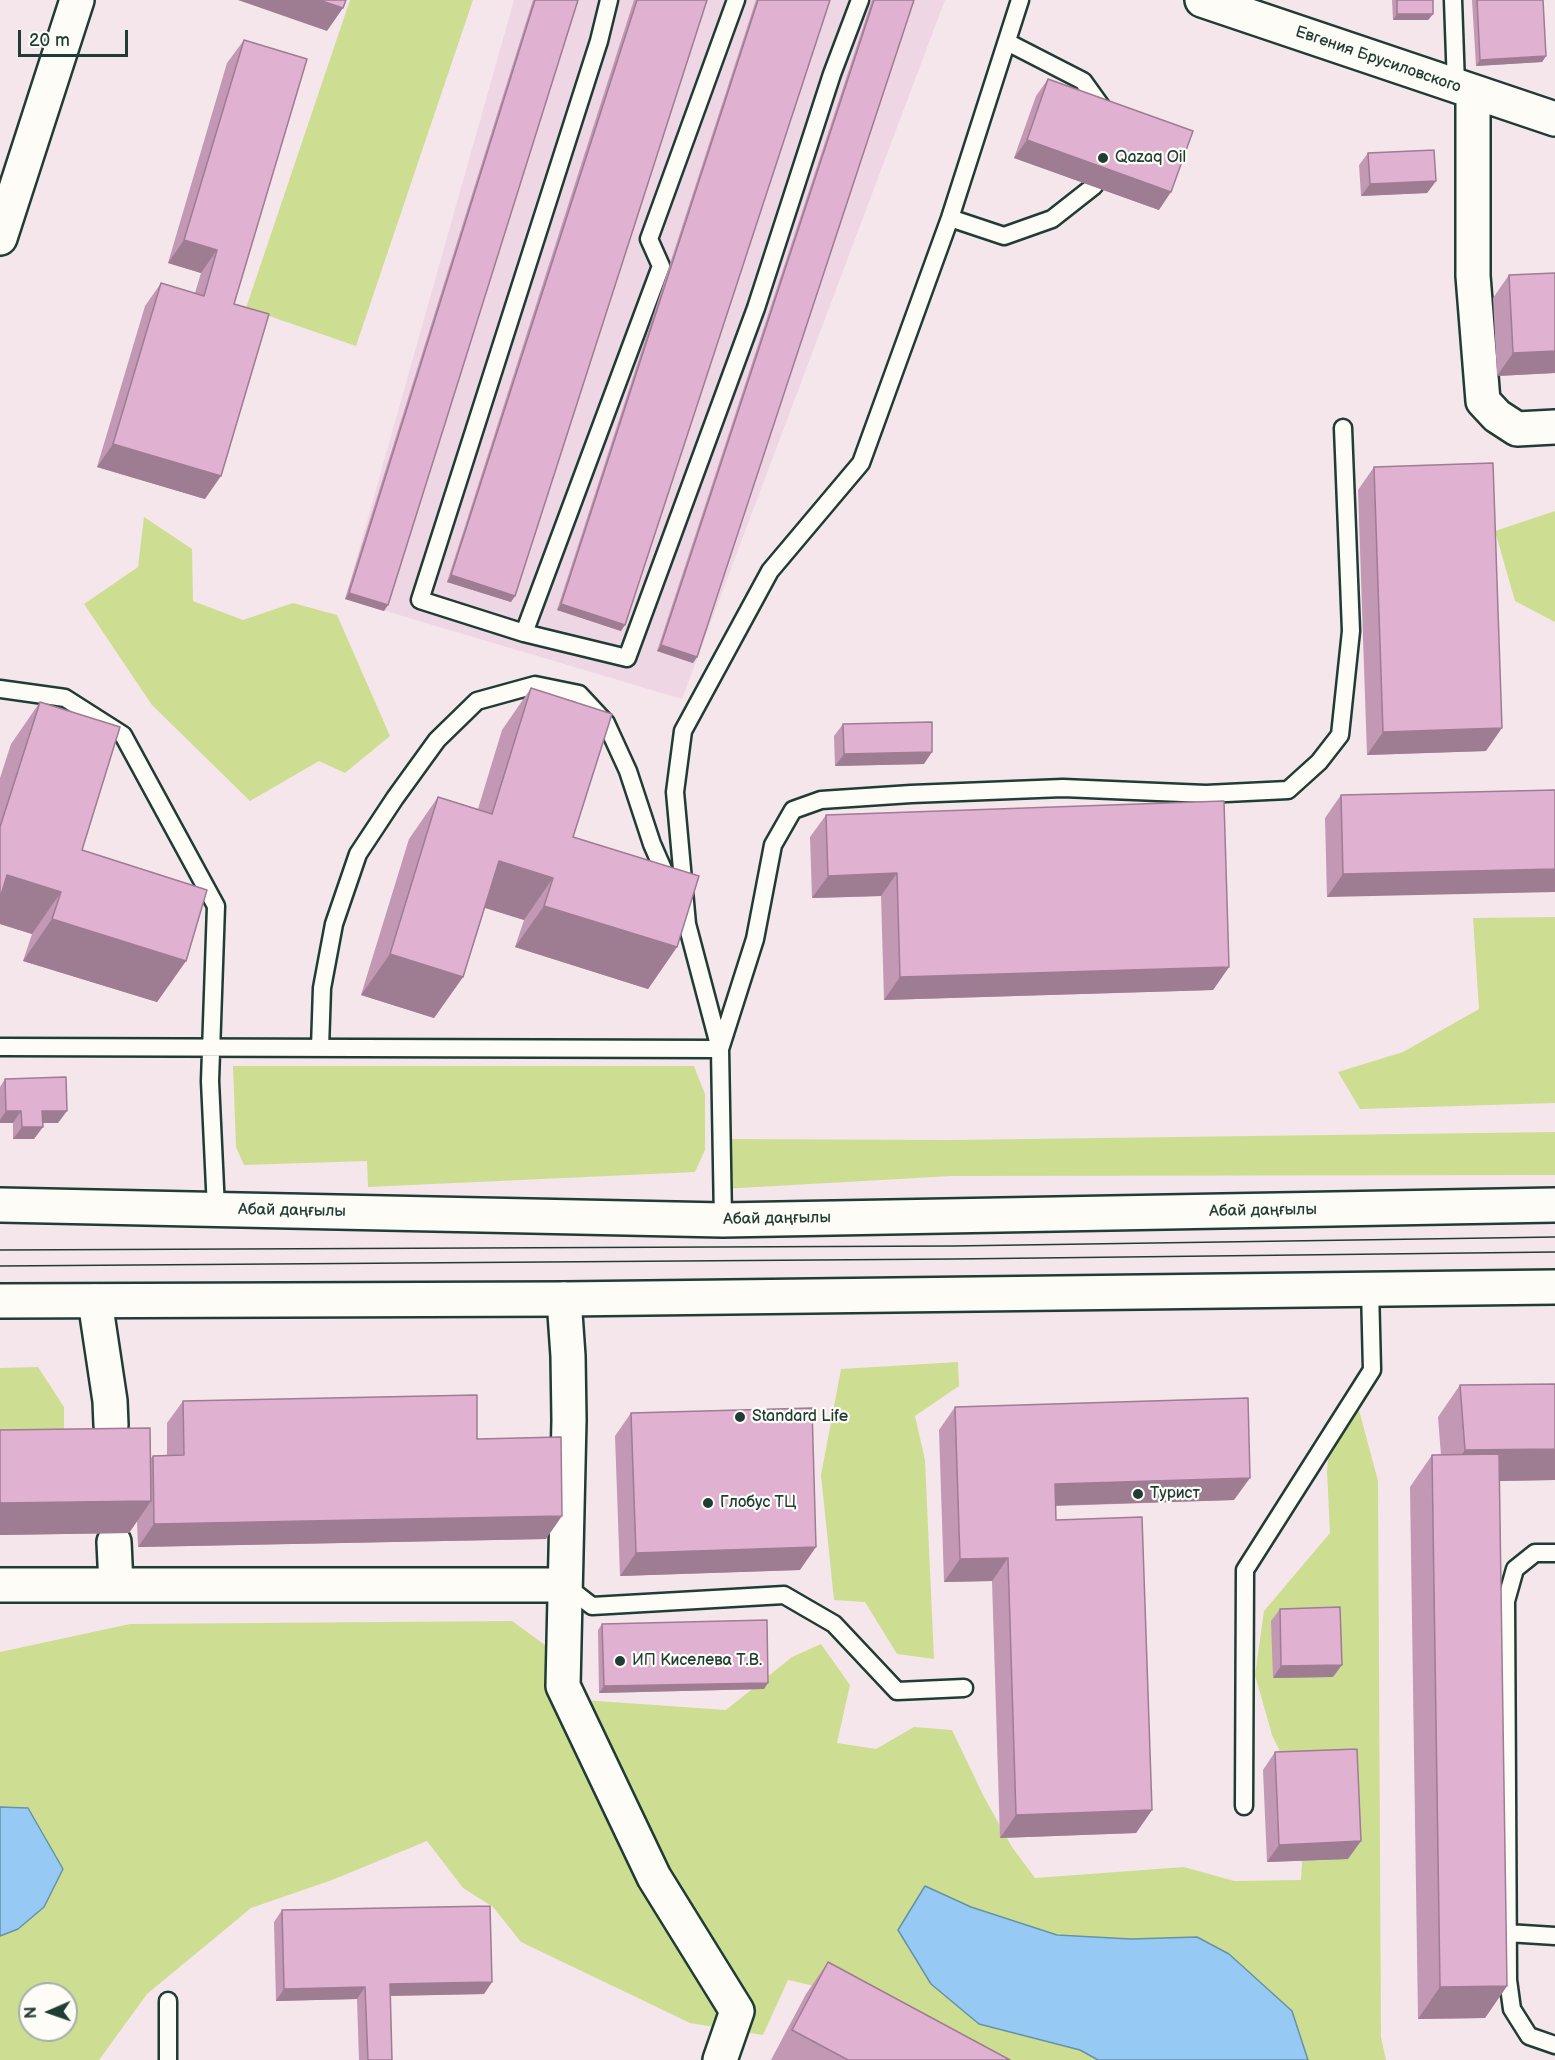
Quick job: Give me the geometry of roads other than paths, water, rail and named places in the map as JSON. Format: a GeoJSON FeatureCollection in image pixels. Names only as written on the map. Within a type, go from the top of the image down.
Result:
{"type":"FeatureCollection","features":[{"type":"Feature","properties":{"kind":"main road"},"geometry":{"type":"LineString","coordinates":[[0,238],[77,0]]}},
{"type":"Feature","properties":{"kind":"main road","name":"Евгения Брусиловского"},"geometry":{"type":"LineString","coordinates":[[1202,0],[1257,9],[1465,88],[1555,119]]}},
{"type":"Feature","properties":{"kind":"main road"},"geometry":{"type":"LineString","coordinates":[[1465,88],[1473,276],[1483,401],[1497,416],[1517,429],[1555,427]]}},
{"type":"Feature","properties":{"kind":"main road","name":"Абай даңғылы"},"geometry":{"type":"LineString","coordinates":[[0,1205],[723,1220],[1555,1205]]}},
{"type":"Feature","properties":{"kind":"main road"},"geometry":{"type":"LineString","coordinates":[[0,1301],[564,1299],[1555,1287]]}},
{"type":"Feature","properties":{"kind":"main road"},"geometry":{"type":"LineString","coordinates":[[564,1299],[569,1420],[563,1686],[654,1877],[737,2011],[720,2060]]}},
{"type":"Feature","properties":{"kind":"main road"},"geometry":{"type":"LineString","coordinates":[[95,1301],[110,1401],[111,1425]]}},
{"type":"Feature","properties":{"kind":"main road"},"geometry":{"type":"LineString","coordinates":[[114,1542],[116,1585]]}},
{"type":"Feature","properties":{"kind":"main road"},"geometry":{"type":"LineString","coordinates":[[0,1585],[565,1585]]}},
{"type":"Feature","properties":{"kind":"lane"},"geometry":{"type":"LineString","coordinates":[[609,0],[592,63],[420,600],[524,633],[627,658],[756,308],[832,74],[860,0]]}},
{"type":"Feature","properties":{"kind":"lane"},"geometry":{"type":"LineString","coordinates":[[524,633],[661,266],[649,239],[736,0]]}},
{"type":"Feature","properties":{"kind":"lane"},"geometry":{"type":"LineString","coordinates":[[687,924],[675,792],[683,731],[770,571],[861,463],[950,218],[1020,0]]}},
{"type":"Feature","properties":{"kind":"lane"},"geometry":{"type":"LineString","coordinates":[[1453,0],[1465,88]]}},
{"type":"Feature","properties":{"kind":"lane"},"geometry":{"type":"LineString","coordinates":[[1007,42],[1083,81],[1116,126]]}},
{"type":"Feature","properties":{"kind":"lane"},"geometry":{"type":"LineString","coordinates":[[950,218],[1004,236],[1052,219],[1094,186]]}},
{"type":"Feature","properties":{"kind":"lane"},"geometry":{"type":"LineString","coordinates":[[720,1049],[755,939],[773,845],[793,810],[821,800],[911,794],[1062,788],[1206,794],[1288,790],[1319,762],[1341,735],[1351,631],[1343,428]]}},
{"type":"Feature","properties":{"kind":"lane"},"geometry":{"type":"LineString","coordinates":[[320,1048],[322,988],[334,924],[358,854],[437,740],[477,701],[535,685],[579,694],[606,723],[628,771],[652,844],[687,924],[720,1049],[723,1220]]}},
{"type":"Feature","properties":{"kind":"lane"},"geometry":{"type":"LineString","coordinates":[[0,690],[64,698],[123,735],[216,906],[210,1081],[216,1209]]}},
{"type":"Feature","properties":{"kind":"lane"},"geometry":{"type":"LineString","coordinates":[[0,1047],[720,1049]]}},
{"type":"Feature","properties":{"kind":"lane"},"geometry":{"type":"LineString","coordinates":[[1244,1806],[1245,1570],[1372,1370],[1370,1288]]}},
{"type":"Feature","properties":{"kind":"lane"},"geometry":{"type":"LineString","coordinates":[[1555,1553],[1535,1553],[1515,1569],[1506,1601],[1508,1980],[1512,2009],[1529,2036],[1555,2045]]}},
{"type":"Feature","properties":{"kind":"lane"},"geometry":{"type":"LineString","coordinates":[[565,1585],[592,1606],[784,1595],[834,1624],[897,1691],[964,1688]]}},
{"type":"Feature","properties":{"kind":"lane"},"geometry":{"type":"LineString","coordinates":[[1507,1933],[1555,1936]]}},
{"type":"Feature","properties":{"kind":"lane"},"geometry":{"type":"LineString","coordinates":[[168,2001],[168,2060]]}},
{"type":"Feature","properties":{"kind":"water"},"geometry":{"type":"Polygon","coordinates":[[[0,1807],[28,1808],[63,1869],[44,1907],[18,1929],[0,1936],[0,1807]]]}},
{"type":"Feature","properties":{"kind":"water"},"geometry":{"type":"Polygon","coordinates":[[[925,1886],[971,1907],[1057,1935],[1131,1939],[1197,1937],[1229,1954],[1292,2011],[1308,2060],[1098,2060],[1080,2050],[979,2024],[931,1984],[898,1930],[925,1886]]]}},
{"type":"Feature","properties":{"kind":"tram line"},"geometry":{"type":"LineString","coordinates":[[0,1250],[953,1246],[1555,1237]]}},
{"type":"Feature","properties":{"kind":"tram line"},"geometry":{"type":"LineString","coordinates":[[0,1266],[1555,1252]]}},
{"type":"Feature","properties":{"kind":"place","name":"Qazaq Oil"},"geometry":{"type":"Point","coordinates":[1103,158]}},
{"type":"Feature","properties":{"kind":"place","name":"Standard Life"},"geometry":{"type":"Point","coordinates":[740,1417]}},
{"type":"Feature","properties":{"kind":"place","name":"Турист"},"geometry":{"type":"Point","coordinates":[1138,1494]}},
{"type":"Feature","properties":{"kind":"place","name":"Глобус ТЦ"},"geometry":{"type":"Point","coordinates":[708,1503]}},
{"type":"Feature","properties":{"kind":"place","name":"ИП Киселева Т.В."},"geometry":{"type":"Point","coordinates":[620,1661]}}]}
